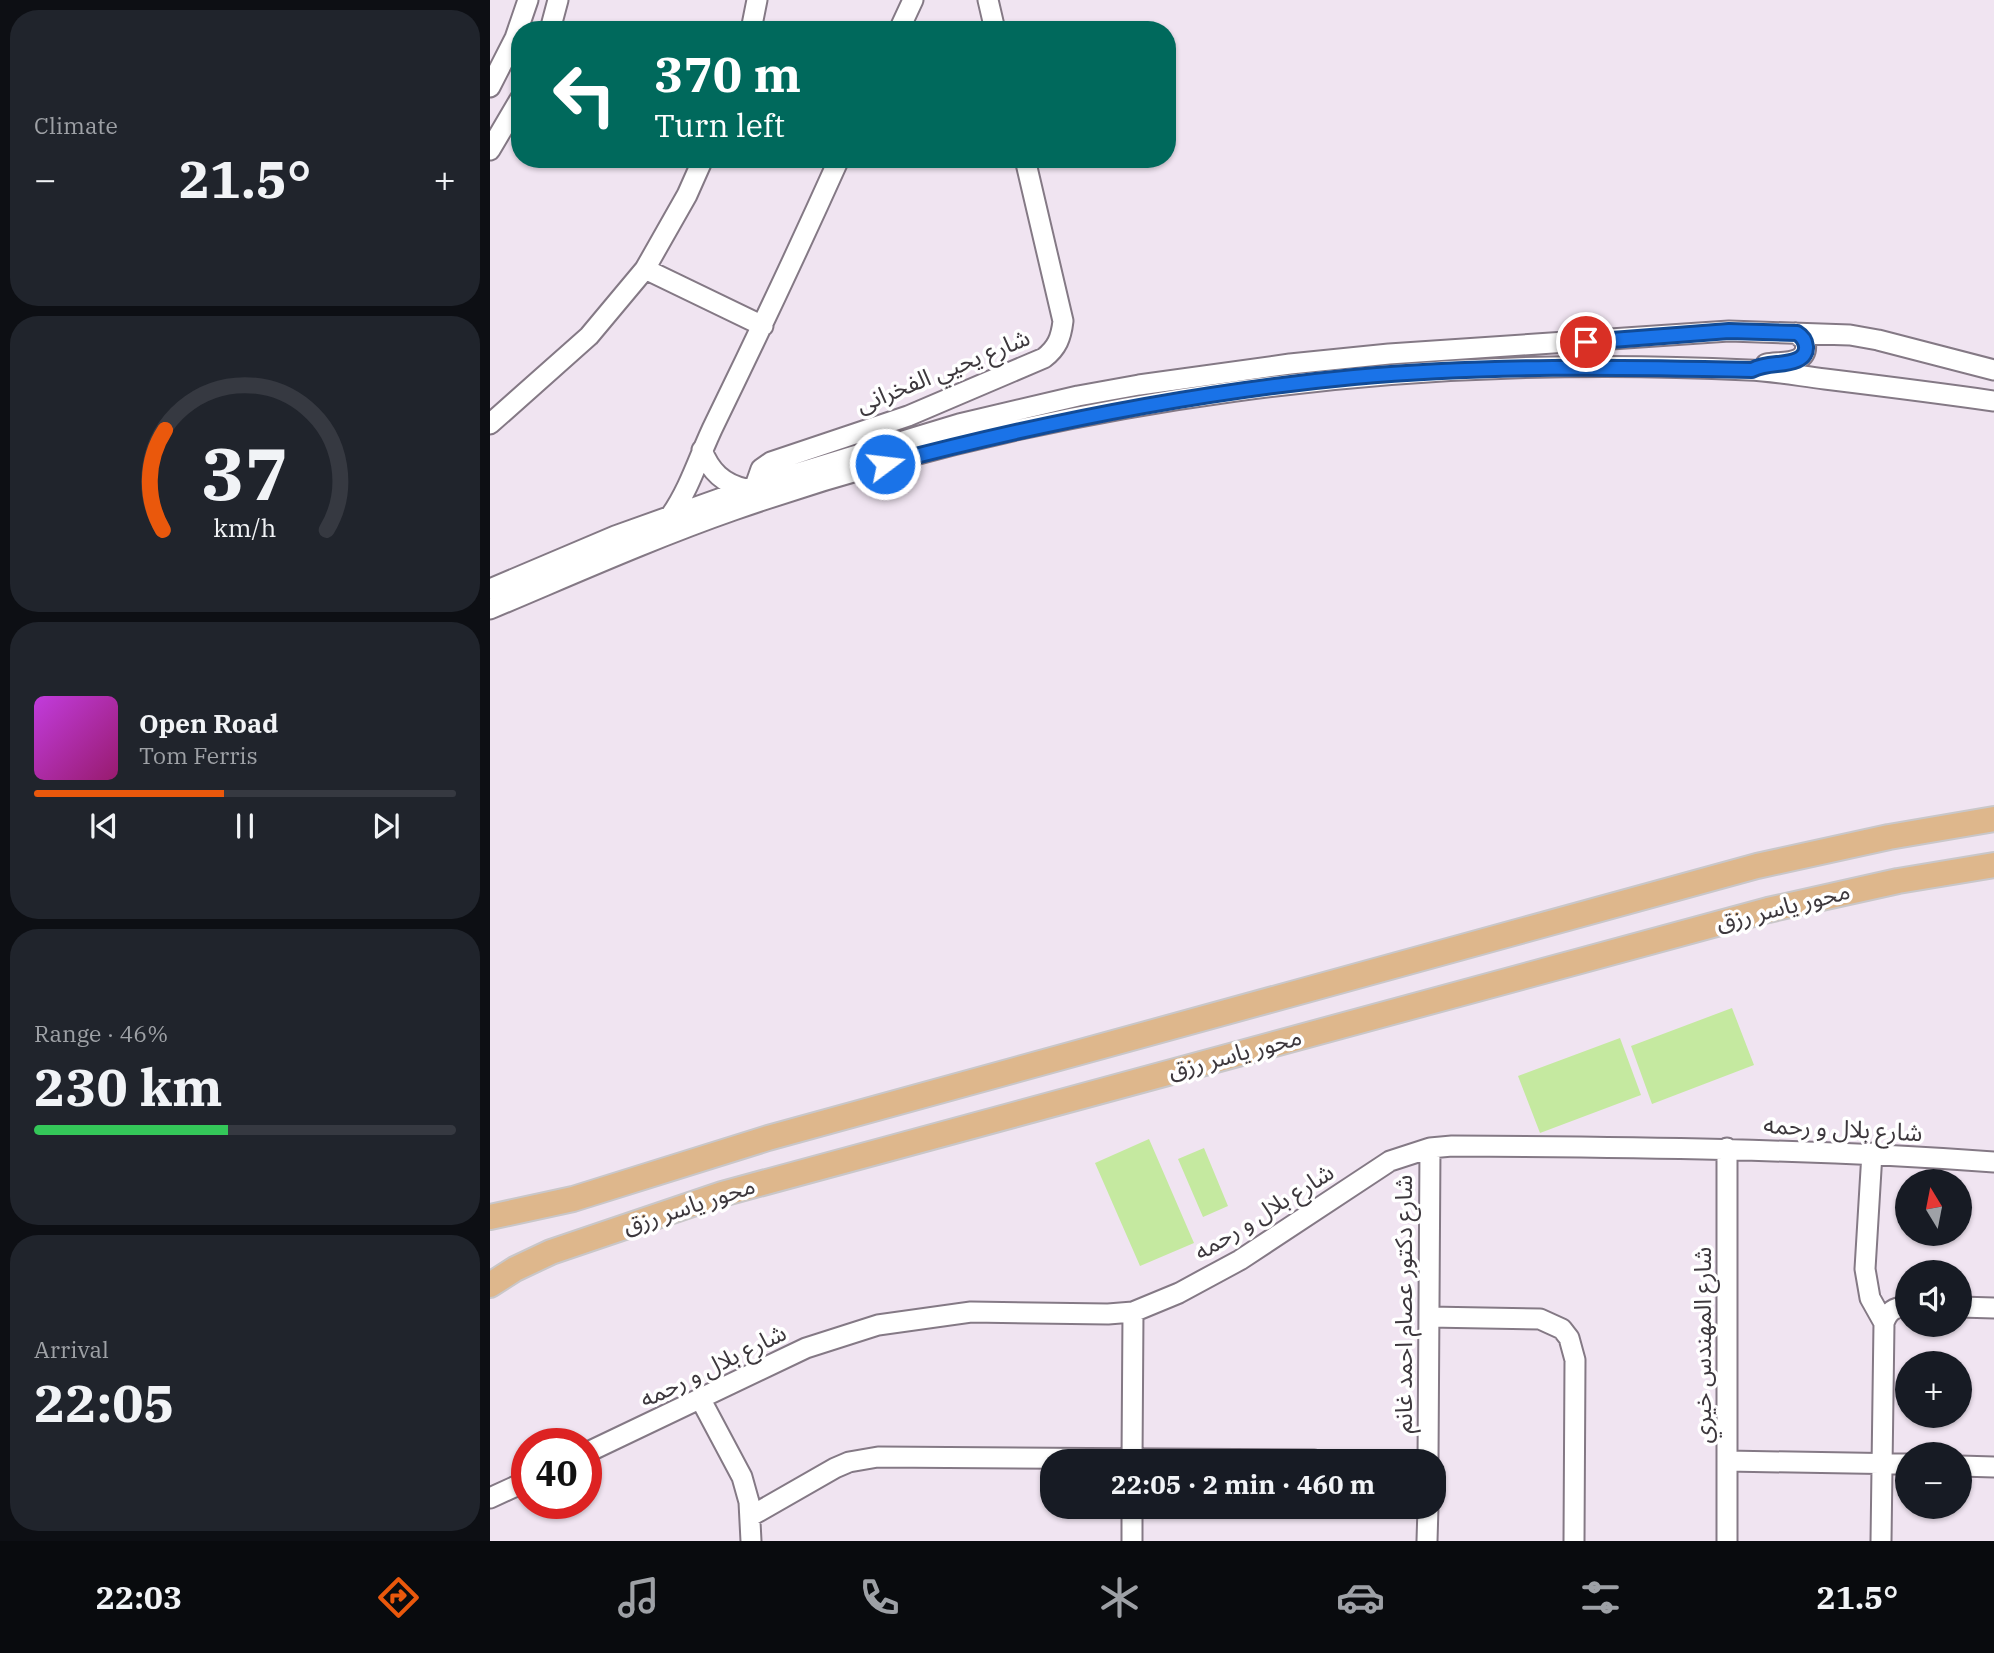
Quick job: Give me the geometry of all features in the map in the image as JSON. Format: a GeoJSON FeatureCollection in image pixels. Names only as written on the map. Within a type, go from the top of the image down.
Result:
{"type":"FeatureCollection","features":[{"type":"Feature","properties":{"kind":"main road","name":"محور ياسر رزق"},"geometry":{"type":"LineString","coordinates":[[490,1217],[573,1199],[768,1138],[1705,880],[1836,848],[1994,819]]}},
{"type":"Feature","properties":{"kind":"main road","name":"محور ياسر رزق"},"geometry":{"type":"LineString","coordinates":[[490,1285],[515,1269],[551,1252],[722,1194],[1742,916],[1846,892],[1994,865]]}},
{"type":"Feature","properties":{"kind":"street"},"geometry":{"type":"LineString","coordinates":[[521,21],[528,0]]}},
{"type":"Feature","properties":{"kind":"street"},"geometry":{"type":"LineString","coordinates":[[552,21],[558,0]]}},
{"type":"Feature","properties":{"kind":"street"},"geometry":{"type":"LineString","coordinates":[[753,21],[758,0]]}},
{"type":"Feature","properties":{"kind":"street"},"geometry":{"type":"LineString","coordinates":[[904,21],[914,0]]}},
{"type":"Feature","properties":{"kind":"street"},"geometry":{"type":"LineString","coordinates":[[988,0],[993,21]]}},
{"type":"Feature","properties":{"kind":"street"},"geometry":{"type":"LineString","coordinates":[[490,87],[511,46]]}},
{"type":"Feature","properties":{"kind":"street"},"geometry":{"type":"LineString","coordinates":[[490,150],[511,114]]}},
{"type":"Feature","properties":{"kind":"street"},"geometry":{"type":"LineString","coordinates":[[490,424],[589,336],[645,269],[687,195],[699,168]]}},
{"type":"Feature","properties":{"kind":"street"},"geometry":{"type":"LineString","coordinates":[[671,515],[690,484],[702,450],[763,326],[835,168]]}},
{"type":"Feature","properties":{"kind":"street","name":"شارع يحيي الفخرانى"},"geometry":{"type":"LineString","coordinates":[[750,487],[757,474],[771,462],[908,416],[1044,358],[1055,349],[1063,321],[1027,168]]}},
{"type":"Feature","properties":{"kind":"street"},"geometry":{"type":"LineString","coordinates":[[645,269],[763,326]]}},
{"type":"Feature","properties":{"kind":"street"},"geometry":{"type":"LineString","coordinates":[[490,589],[615,536],[750,487],[915,436],[1078,396],[1139,385],[1290,364],[1389,354],[1729,331],[1836,334],[1878,340],[1994,370]]}},
{"type":"Feature","properties":{"kind":"street"},"geometry":{"type":"LineString","coordinates":[[1752,370],[1770,363],[1796,361],[1801,358],[1806,347],[1802,336],[1797,333]]}},
{"type":"Feature","properties":{"kind":"street"},"geometry":{"type":"LineString","coordinates":[[490,609],[695,524],[847,474],[960,444],[1124,408],[1241,390],[1411,373],[1590,367],[1752,370],[1994,401]]}},
{"type":"Feature","properties":{"kind":"street"},"geometry":{"type":"LineString","coordinates":[[908,416],[915,436]]}},
{"type":"Feature","properties":{"kind":"street"},"geometry":{"type":"LineString","coordinates":[[702,450],[705,459],[718,476],[735,486],[750,487]]}},
{"type":"Feature","properties":{"kind":"street","name":"شارع بلال و رحمه"},"geometry":{"type":"LineString","coordinates":[[602,1446],[806,1348],[878,1325],[971,1312],[1133,1312],[1179,1293],[1240,1260],[1390,1161],[1430,1148],[1727,1148],[1872,1153],[1994,1162]]}},
{"type":"Feature","properties":{"kind":"street","name":"شارع دكتور عصام احمد غانم"},"geometry":{"type":"LineString","coordinates":[[1428,1449],[1430,1148]]}},
{"type":"Feature","properties":{"kind":"street","name":"شارع المهندس خيري"},"geometry":{"type":"LineString","coordinates":[[1727,1148],[1727,1541]]}},
{"type":"Feature","properties":{"kind":"street"},"geometry":{"type":"LineString","coordinates":[[1872,1153],[1866,1269],[1870,1298],[1884,1323]]}},
{"type":"Feature","properties":{"kind":"street"},"geometry":{"type":"LineString","coordinates":[[1972,1307],[1994,1308]]}},
{"type":"Feature","properties":{"kind":"street"},"geometry":{"type":"LineString","coordinates":[[1881,1541],[1884,1323],[1889,1312],[1895,1308]]}},
{"type":"Feature","properties":{"kind":"street"},"geometry":{"type":"LineString","coordinates":[[1132,1449],[1133,1312]]}},
{"type":"Feature","properties":{"kind":"street"},"geometry":{"type":"LineString","coordinates":[[1429,1317],[1540,1318],[1562,1329],[1569,1338],[1576,1360],[1574,1541]]}},
{"type":"Feature","properties":{"kind":"street"},"geometry":{"type":"LineString","coordinates":[[701,1400],[742,1477],[751,1516],[751,1541]]}},
{"type":"Feature","properties":{"kind":"street"},"geometry":{"type":"LineString","coordinates":[[751,1516],[822,1474],[863,1459],[1040,1459]]}},
{"type":"Feature","properties":{"kind":"street"},"geometry":{"type":"LineString","coordinates":[[1727,1461],[1895,1464]]}},
{"type":"Feature","properties":{"kind":"street"},"geometry":{"type":"LineString","coordinates":[[1972,1466],[1994,1467]]}},
{"type":"Feature","properties":{"kind":"street"},"geometry":{"type":"LineString","coordinates":[[490,1498],[511,1488]]}},
{"type":"Feature","properties":{"kind":"street"},"geometry":{"type":"LineString","coordinates":[[1132,1519],[1132,1541]]}},
{"type":"Feature","properties":{"kind":"street"},"geometry":{"type":"LineString","coordinates":[[1427,1519],[1427,1541]]}},
{"type":"Feature","properties":{"kind":"green space"},"geometry":{"type":"Polygon","coordinates":[[[1732,1008],[1754,1065],[1652,1104],[1631,1046],[1732,1008]]]}},
{"type":"Feature","properties":{"kind":"green space"},"geometry":{"type":"Polygon","coordinates":[[[1620,1038],[1641,1095],[1540,1133],[1518,1076],[1620,1038]]]}},
{"type":"Feature","properties":{"kind":"green space"},"geometry":{"type":"Polygon","coordinates":[[[1149,1139],[1194,1243],[1140,1266],[1095,1163],[1149,1139]]]}},
{"type":"Feature","properties":{"kind":"green space"},"geometry":{"type":"Polygon","coordinates":[[[1204,1148],[1228,1206],[1203,1217],[1178,1159],[1204,1148]]]}},
{"type":"Feature","properties":{"kind":"route"},"geometry":{"type":"LineString","coordinates":[[885,464],[1071,419],[1241,390],[1355,377],[1467,370],[1590,367],[1752,370],[1770,363],[1796,361],[1805,353],[1806,347],[1802,336],[1797,333],[1751,331],[1586,342]]}}]}
